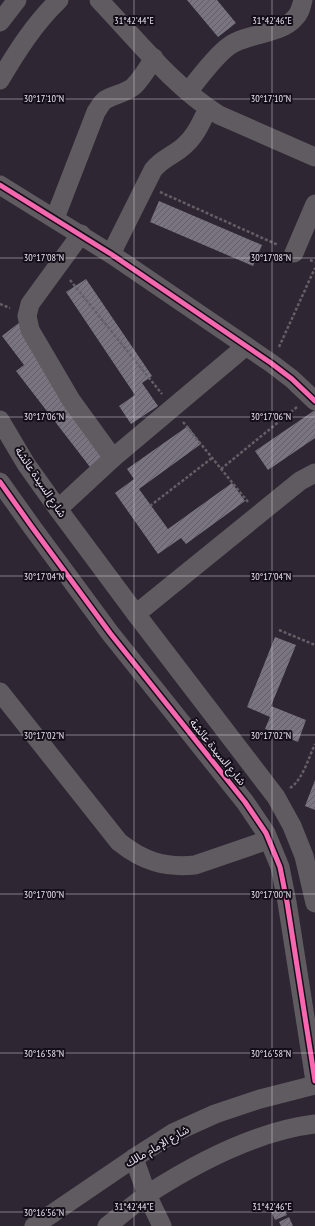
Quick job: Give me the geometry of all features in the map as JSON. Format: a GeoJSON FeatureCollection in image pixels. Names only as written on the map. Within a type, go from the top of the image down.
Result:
{"type":"FeatureCollection","features":[{"type":"Feature","properties":{"kind":"street"},"geometry":{"type":"LineString","coordinates":[[0,22],[17,0]]}},
{"type":"Feature","properties":{"kind":"street"},"geometry":{"type":"LineString","coordinates":[[0,80],[16,52],[35,26],[58,0]]}},
{"type":"Feature","properties":{"kind":"street"},"geometry":{"type":"LineString","coordinates":[[99,0],[188,92],[208,108],[220,115],[315,157]]}},
{"type":"Feature","properties":{"kind":"street"},"geometry":{"type":"LineString","coordinates":[[188,92],[229,46],[252,36],[288,24],[299,13],[303,0]]}},
{"type":"Feature","properties":{"kind":"street"},"geometry":{"type":"LineString","coordinates":[[55,218],[96,112],[101,104],[107,99],[122,94],[133,86],[144,74],[154,58]]}},
{"type":"Feature","properties":{"kind":"street"},"geometry":{"type":"LineString","coordinates":[[111,254],[145,186],[158,164],[185,146],[193,136],[208,108]]}},
{"type":"Feature","properties":{"kind":"street"},"geometry":{"type":"LineString","coordinates":[[0,185],[81,234],[271,363],[292,379],[313,399]]}},
{"type":"Feature","properties":{"kind":"street"},"geometry":{"type":"LineString","coordinates":[[294,253],[315,204]]}},
{"type":"Feature","properties":{"kind":"street"},"geometry":{"type":"LineString","coordinates":[[81,234],[30,304],[27,316],[30,330],[71,400],[113,458]]}},
{"type":"Feature","properties":{"kind":"street"},"geometry":{"type":"LineString","coordinates":[[58,509],[113,458],[246,346]]}},
{"type":"Feature","properties":{"kind":"street","name":"شارع السيدة عائشة"},"geometry":{"type":"LineString","coordinates":[[0,420],[26,464],[58,509],[219,724],[276,797],[292,826],[304,856],[315,903]]}},
{"type":"Feature","properties":{"kind":"street"},"geometry":{"type":"LineString","coordinates":[[136,614],[300,481],[315,473]]}},
{"type":"Feature","properties":{"kind":"street","name":"شارع السيدة عائشة"},"geometry":{"type":"LineString","coordinates":[[0,482],[110,634],[245,802],[266,833],[280,867],[287,902],[315,1081]]}},
{"type":"Feature","properties":{"kind":"street"},"geometry":{"type":"LineString","coordinates":[[0,692],[119,842],[145,859],[159,863],[183,866],[195,865],[268,840]]}},
{"type":"Feature","properties":{"kind":"street"},"geometry":{"type":"LineString","coordinates":[[196,741],[219,724]]}},
{"type":"Feature","properties":{"kind":"street","name":"شارع الإمام مالك"},"geometry":{"type":"LineString","coordinates":[[34,1226],[134,1158],[173,1134],[216,1114],[260,1099],[315,1085]]}},
{"type":"Feature","properties":{"kind":"street"},"geometry":{"type":"LineString","coordinates":[[107,1226],[147,1195],[187,1170],[230,1149],[273,1134],[313,1123]]}},
{"type":"Feature","properties":{"kind":"street"},"geometry":{"type":"LineString","coordinates":[[134,1158],[147,1195],[162,1226]]}},
{"type":"Feature","properties":{"kind":"path"},"geometry":{"type":"LineString","coordinates":[[145,186],[315,262]]}},
{"type":"Feature","properties":{"kind":"path"},"geometry":{"type":"LineString","coordinates":[[58,265],[258,516]]}},
{"type":"Feature","properties":{"kind":"path"},"geometry":{"type":"LineString","coordinates":[[271,363],[315,268]]}},
{"type":"Feature","properties":{"kind":"path"},"geometry":{"type":"LineString","coordinates":[[221,469],[313,399]]}},
{"type":"Feature","properties":{"kind":"path"},"geometry":{"type":"LineString","coordinates":[[150,506],[212,458]]}},
{"type":"Feature","properties":{"kind":"path"},"geometry":{"type":"LineString","coordinates":[[279,630],[315,645]]}},
{"type":"Feature","properties":{"kind":"path"},"geometry":{"type":"LineString","coordinates":[[276,797],[292,787],[302,773],[315,744]]}},
{"type":"Feature","properties":{"kind":"building"},"geometry":{"type":"Polygon","coordinates":[[[187,0],[217,0],[236,23],[218,37],[187,0]]]}},
{"type":"Feature","properties":{"kind":"building"},"geometry":{"type":"Polygon","coordinates":[[[159,201],[262,245],[253,266],[150,222],[159,201]]]}},
{"type":"Feature","properties":{"kind":"building"},"geometry":{"type":"Polygon","coordinates":[[[86,279],[152,376],[142,383],[158,406],[131,424],[119,406],[135,395],[66,292],[86,279]]]}},
{"type":"Feature","properties":{"kind":"building"},"geometry":{"type":"Polygon","coordinates":[[[20,322],[109,452],[90,467],[16,371],[24,365],[2,336],[20,322]]]}},
{"type":"Feature","properties":{"kind":"building"},"geometry":{"type":"Polygon","coordinates":[[[315,410],[315,438],[268,470],[255,451],[315,410]]]}},
{"type":"Feature","properties":{"kind":"building"},"geometry":{"type":"Polygon","coordinates":[[[188,426],[201,444],[139,489],[168,529],[232,483],[245,501],[186,544],[181,538],[158,554],[115,493],[134,479],[127,469],[188,426]]]}},
{"type":"Feature","properties":{"kind":"building"},"geometry":{"type":"Polygon","coordinates":[[[275,637],[296,645],[271,706],[306,720],[298,742],[265,729],[270,717],[247,707],[275,637]]]}},
{"type":"Feature","properties":{"kind":"building"},"geometry":{"type":"Polygon","coordinates":[[[315,780],[315,810],[305,806],[315,780]]]}},
{"type":"Feature","properties":{"kind":"building"},"geometry":{"type":"Polygon","coordinates":[[[282,1205],[287,1215],[275,1220],[271,1211],[282,1205]]]}},
{"type":"Feature","properties":{"kind":"building"},"geometry":{"type":"Polygon","coordinates":[[[289,1217],[293,1226],[281,1226],[279,1222],[289,1217]]]}},
{"type":"Feature","properties":{"kind":"cycle path"},"geometry":{"type":"LineString","coordinates":[[0,185],[111,254],[271,363],[292,379],[315,401]]}},
{"type":"Feature","properties":{"kind":"cycle path"},"geometry":{"type":"LineString","coordinates":[[0,482],[110,633],[245,802],[266,833],[280,867],[287,902],[315,1081]]}}]}
